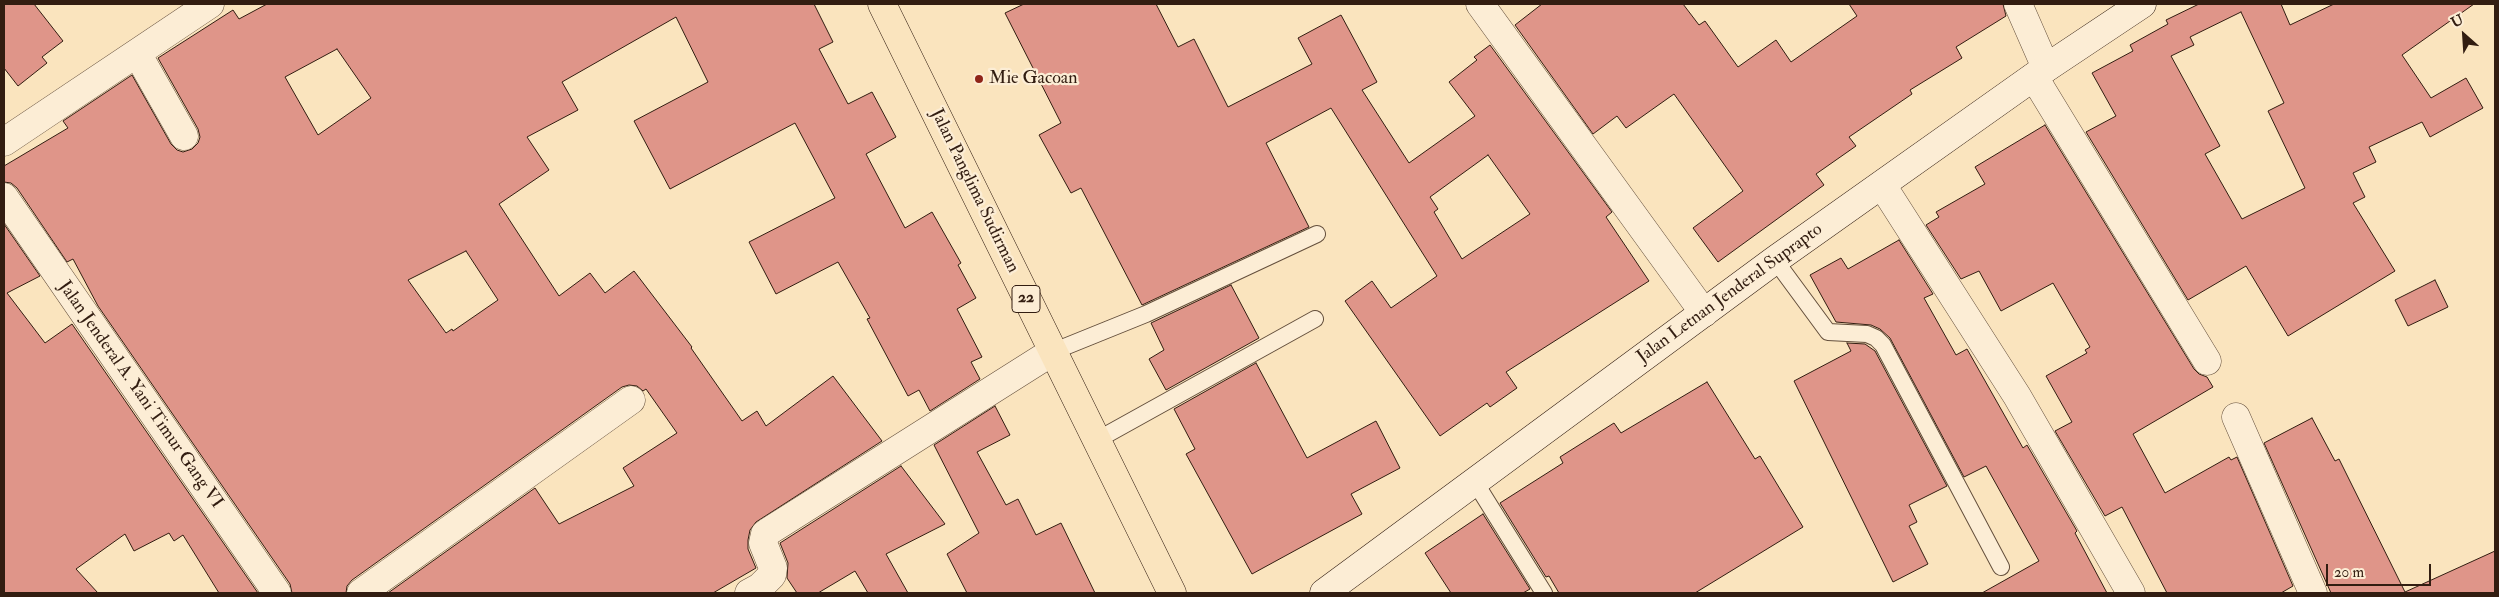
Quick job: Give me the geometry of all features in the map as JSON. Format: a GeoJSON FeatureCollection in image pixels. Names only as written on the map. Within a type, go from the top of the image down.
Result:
{"type":"FeatureCollection","features":[{"type":"Feature","properties":{"kind":"highway","name":"Jalan Panglima Sudirman"},"geometry":{"type":"LineString","coordinates":[[882,4],[1172,593]]}},
{"type":"Feature","properties":{"kind":"street"},"geometry":{"type":"LineString","coordinates":[[4,142],[210,4]]}},
{"type":"Feature","properties":{"kind":"street"},"geometry":{"type":"LineString","coordinates":[[1480,4],[1704,313]]}},
{"type":"Feature","properties":{"kind":"street"},"geometry":{"type":"LineString","coordinates":[[2018,4],[2040,72],[2207,361]]}},
{"type":"Feature","properties":{"kind":"street","name":"Jalan Letnan Jenderal Suprapto"},"geometry":{"type":"LineString","coordinates":[[1324,593],[1775,260],[2040,72],[2142,4]]}},
{"type":"Feature","properties":{"kind":"street"},"geometry":{"type":"LineString","coordinates":[[137,53],[184,136]]}},
{"type":"Feature","properties":{"kind":"street"},"geometry":{"type":"LineString","coordinates":[[1882,184],[2017,396],[2131,593]]}},
{"type":"Feature","properties":{"kind":"street","name":"Jalan Jenderal A. Yani Timur Gang VI"},"geometry":{"type":"LineString","coordinates":[[4,197],[277,593]]}},
{"type":"Feature","properties":{"kind":"street"},"geometry":{"type":"LineString","coordinates":[[749,593],[764,584],[772,575],[773,568],[763,543],[765,534],[769,530],[1052,352]]}},
{"type":"Feature","properties":{"kind":"street"},"geometry":{"type":"LineString","coordinates":[[361,593],[631,400]]}},
{"type":"Feature","properties":{"kind":"street"},"geometry":{"type":"LineString","coordinates":[[2236,417],[2309,592]]}},
{"type":"Feature","properties":{"kind":"lane"},"geometry":{"type":"LineString","coordinates":[[1052,352],[1146,314],[1317,234]]}},
{"type":"Feature","properties":{"kind":"lane"},"geometry":{"type":"LineString","coordinates":[[1775,260],[1828,332],[1867,334],[1876,338],[1883,346],[2001,567]]}},
{"type":"Feature","properties":{"kind":"lane"},"geometry":{"type":"LineString","coordinates":[[1096,440],[1315,319]]}},
{"type":"Feature","properties":{"kind":"lane"},"geometry":{"type":"LineString","coordinates":[[1475,482],[1544,593]]}},
{"type":"Feature","properties":{"kind":"building"},"geometry":{"type":"Polygon","coordinates":[[[4,4],[34,4],[63,41],[42,57],[47,63],[18,86],[4,68],[4,4]]]}},
{"type":"Feature","properties":{"kind":"building"},"geometry":{"type":"Polygon","coordinates":[[[267,4],[814,4],[833,42],[819,49],[848,104],[872,92],[896,137],[866,154],[905,228],[932,212],[961,263],[958,265],[976,298],[957,309],[982,357],[971,362],[980,379],[930,411],[919,390],[908,396],[867,319],[870,318],[838,262],[776,294],[749,242],[835,198],[795,123],[670,189],[634,121],[708,82],[676,17],[562,82],[578,110],[527,137],[549,170],[499,204],[559,296],[590,273],[605,293],[634,271],[692,347],[742,421],[757,411],[766,426],[833,376],[882,441],[756,522],[750,530],[748,549],[756,568],[713,593],[388,593],[535,488],[559,524],[634,486],[623,468],[677,433],[646,389],[643,391],[637,386],[629,385],[622,387],[352,580],[347,586],[346,593],[292,593],[290,584],[98,306],[73,259],[67,262],[17,188],[11,183],[4,182],[4,166],[68,128],[63,121],[132,75],[171,144],[177,150],[183,152],[192,149],[198,143],[200,137],[198,129],[158,58],[233,10],[239,19],[267,4]],[[337,49],[285,77],[318,135],[371,98],[337,49]],[[466,251],[408,280],[446,333],[452,329],[453,331],[498,300],[466,251]]]}},
{"type":"Feature","properties":{"kind":"building"},"geometry":{"type":"Polygon","coordinates":[[[1024,4],[1156,4],[1178,47],[1194,39],[1228,107],[1312,64],[1298,38],[1341,15],[1377,82],[1362,90],[1409,163],[1475,116],[1449,82],[1477,60],[1474,57],[1490,45],[1612,212],[1606,217],[1649,281],[1506,372],[1517,388],[1490,407],[1487,403],[1440,436],[1345,301],[1372,281],[1391,308],[1437,276],[1331,108],[1266,143],[1309,227],[1142,305],[1081,188],[1071,193],[1039,135],[1061,123],[1005,13],[1024,4]],[[1488,155],[1430,197],[1438,209],[1434,212],[1462,259],[1530,214],[1488,155]]]}},
{"type":"Feature","properties":{"kind":"building"},"geometry":{"type":"Polygon","coordinates":[[[1542,4],[1683,4],[1699,25],[1705,21],[1738,67],[1776,40],[1791,62],[1857,16],[1849,4],[2003,4],[2006,16],[1956,47],[1962,58],[1910,90],[1912,94],[1849,137],[1856,146],[1816,174],[1824,185],[1718,262],[1693,228],[1743,191],[1674,94],[1626,128],[1617,116],[1593,134],[1515,25],[1542,4]]]}},
{"type":"Feature","properties":{"kind":"building"},"geometry":{"type":"Polygon","coordinates":[[[2199,4],[2281,4],[2290,25],[2334,4],[2474,4],[2402,55],[2431,98],[2466,78],[2483,108],[2430,137],[2422,122],[2369,147],[2376,162],[2353,173],[2365,197],[2353,203],[2395,271],[2288,336],[2246,266],[2188,300],[2086,132],[2116,116],[2092,73],[2133,51],[2130,45],[2168,24],[2166,20],[2199,4]],[[2241,12],[2190,37],[2194,45],[2171,56],[2220,146],[2205,154],[2242,219],[2305,188],[2268,111],[2284,103],[2241,12]]]}},
{"type":"Feature","properties":{"kind":"building"},"geometry":{"type":"Polygon","coordinates":[[[2045,125],[2194,369],[2199,374],[2207,377],[2213,387],[2133,434],[2165,493],[2229,457],[2231,460],[2237,457],[2293,586],[2281,593],[2167,593],[2122,507],[2105,516],[2055,431],[2072,422],[2046,376],[2087,353],[2085,350],[2090,347],[2053,283],[2001,311],[1979,271],[1961,279],[1926,225],[1939,217],[1936,212],[1985,184],[1975,167],[2045,125]]]}},
{"type":"Feature","properties":{"kind":"building"},"geometry":{"type":"Polygon","coordinates":[[[4,224],[40,276],[7,293],[45,343],[72,324],[258,593],[219,593],[183,535],[174,541],[169,533],[134,551],[125,534],[76,569],[98,593],[4,593],[4,224]]]}},
{"type":"Feature","properties":{"kind":"building"},"geometry":{"type":"Polygon","coordinates":[[[1899,240],[1933,294],[1924,298],[1956,355],[1967,349],[2023,448],[2027,445],[2077,531],[2075,533],[2107,593],[1982,593],[2039,561],[1986,466],[1964,477],[1890,338],[1880,329],[1871,325],[1836,322],[1810,275],[1841,258],[1848,269],[1899,240]]]}},
{"type":"Feature","properties":{"kind":"building"},"geometry":{"type":"Polygon","coordinates":[[[2435,280],[2448,307],[2408,326],[2395,300],[2435,280]]]}},
{"type":"Feature","properties":{"kind":"building"},"geometry":{"type":"Polygon","coordinates":[[[1231,285],[1259,338],[1166,390],[1149,359],[1164,350],[1151,323],[1231,285]]]}},
{"type":"Feature","properties":{"kind":"building"},"geometry":{"type":"Polygon","coordinates":[[[1847,343],[1865,344],[1875,351],[1947,486],[1909,505],[1917,522],[1909,526],[1928,564],[1893,582],[1794,381],[1851,351],[1847,343]]]}},
{"type":"Feature","properties":{"kind":"building"},"geometry":{"type":"Polygon","coordinates":[[[1256,363],[1307,458],[1376,421],[1400,468],[1351,494],[1362,514],[1252,574],[1186,454],[1195,449],[1174,409],[1256,363]]]}},
{"type":"Feature","properties":{"kind":"building"},"geometry":{"type":"Polygon","coordinates":[[[1707,382],[1755,459],[1760,456],[1803,527],[1695,593],[1559,593],[1549,576],[1546,577],[1500,503],[1563,463],[1560,457],[1614,423],[1621,433],[1707,382]]]}},
{"type":"Feature","properties":{"kind":"building"},"geometry":{"type":"Polygon","coordinates":[[[995,406],[1010,435],[977,452],[1006,505],[1018,499],[1036,535],[1061,523],[1095,593],[967,593],[947,554],[979,533],[934,445],[995,406]]]}},
{"type":"Feature","properties":{"kind":"building"},"geometry":{"type":"Polygon","coordinates":[[[2312,418],[2335,461],[2339,459],[2405,592],[2495,551],[2495,593],[2331,593],[2264,443],[2312,418]]]}},
{"type":"Feature","properties":{"kind":"building"},"geometry":{"type":"Polygon","coordinates":[[[901,466],[945,524],[886,554],[908,593],[868,593],[855,571],[818,593],[797,593],[787,578],[788,563],[780,543],[901,466]]]}},
{"type":"Feature","properties":{"kind":"building"},"geometry":{"type":"Polygon","coordinates":[[[1483,514],[1530,589],[1523,593],[1451,593],[1425,553],[1483,514]]]}},
{"type":"Feature","properties":{"kind":"place","name":"Mie Gacoan"},"geometry":{"type":"Point","coordinates":[979,79]}}]}
